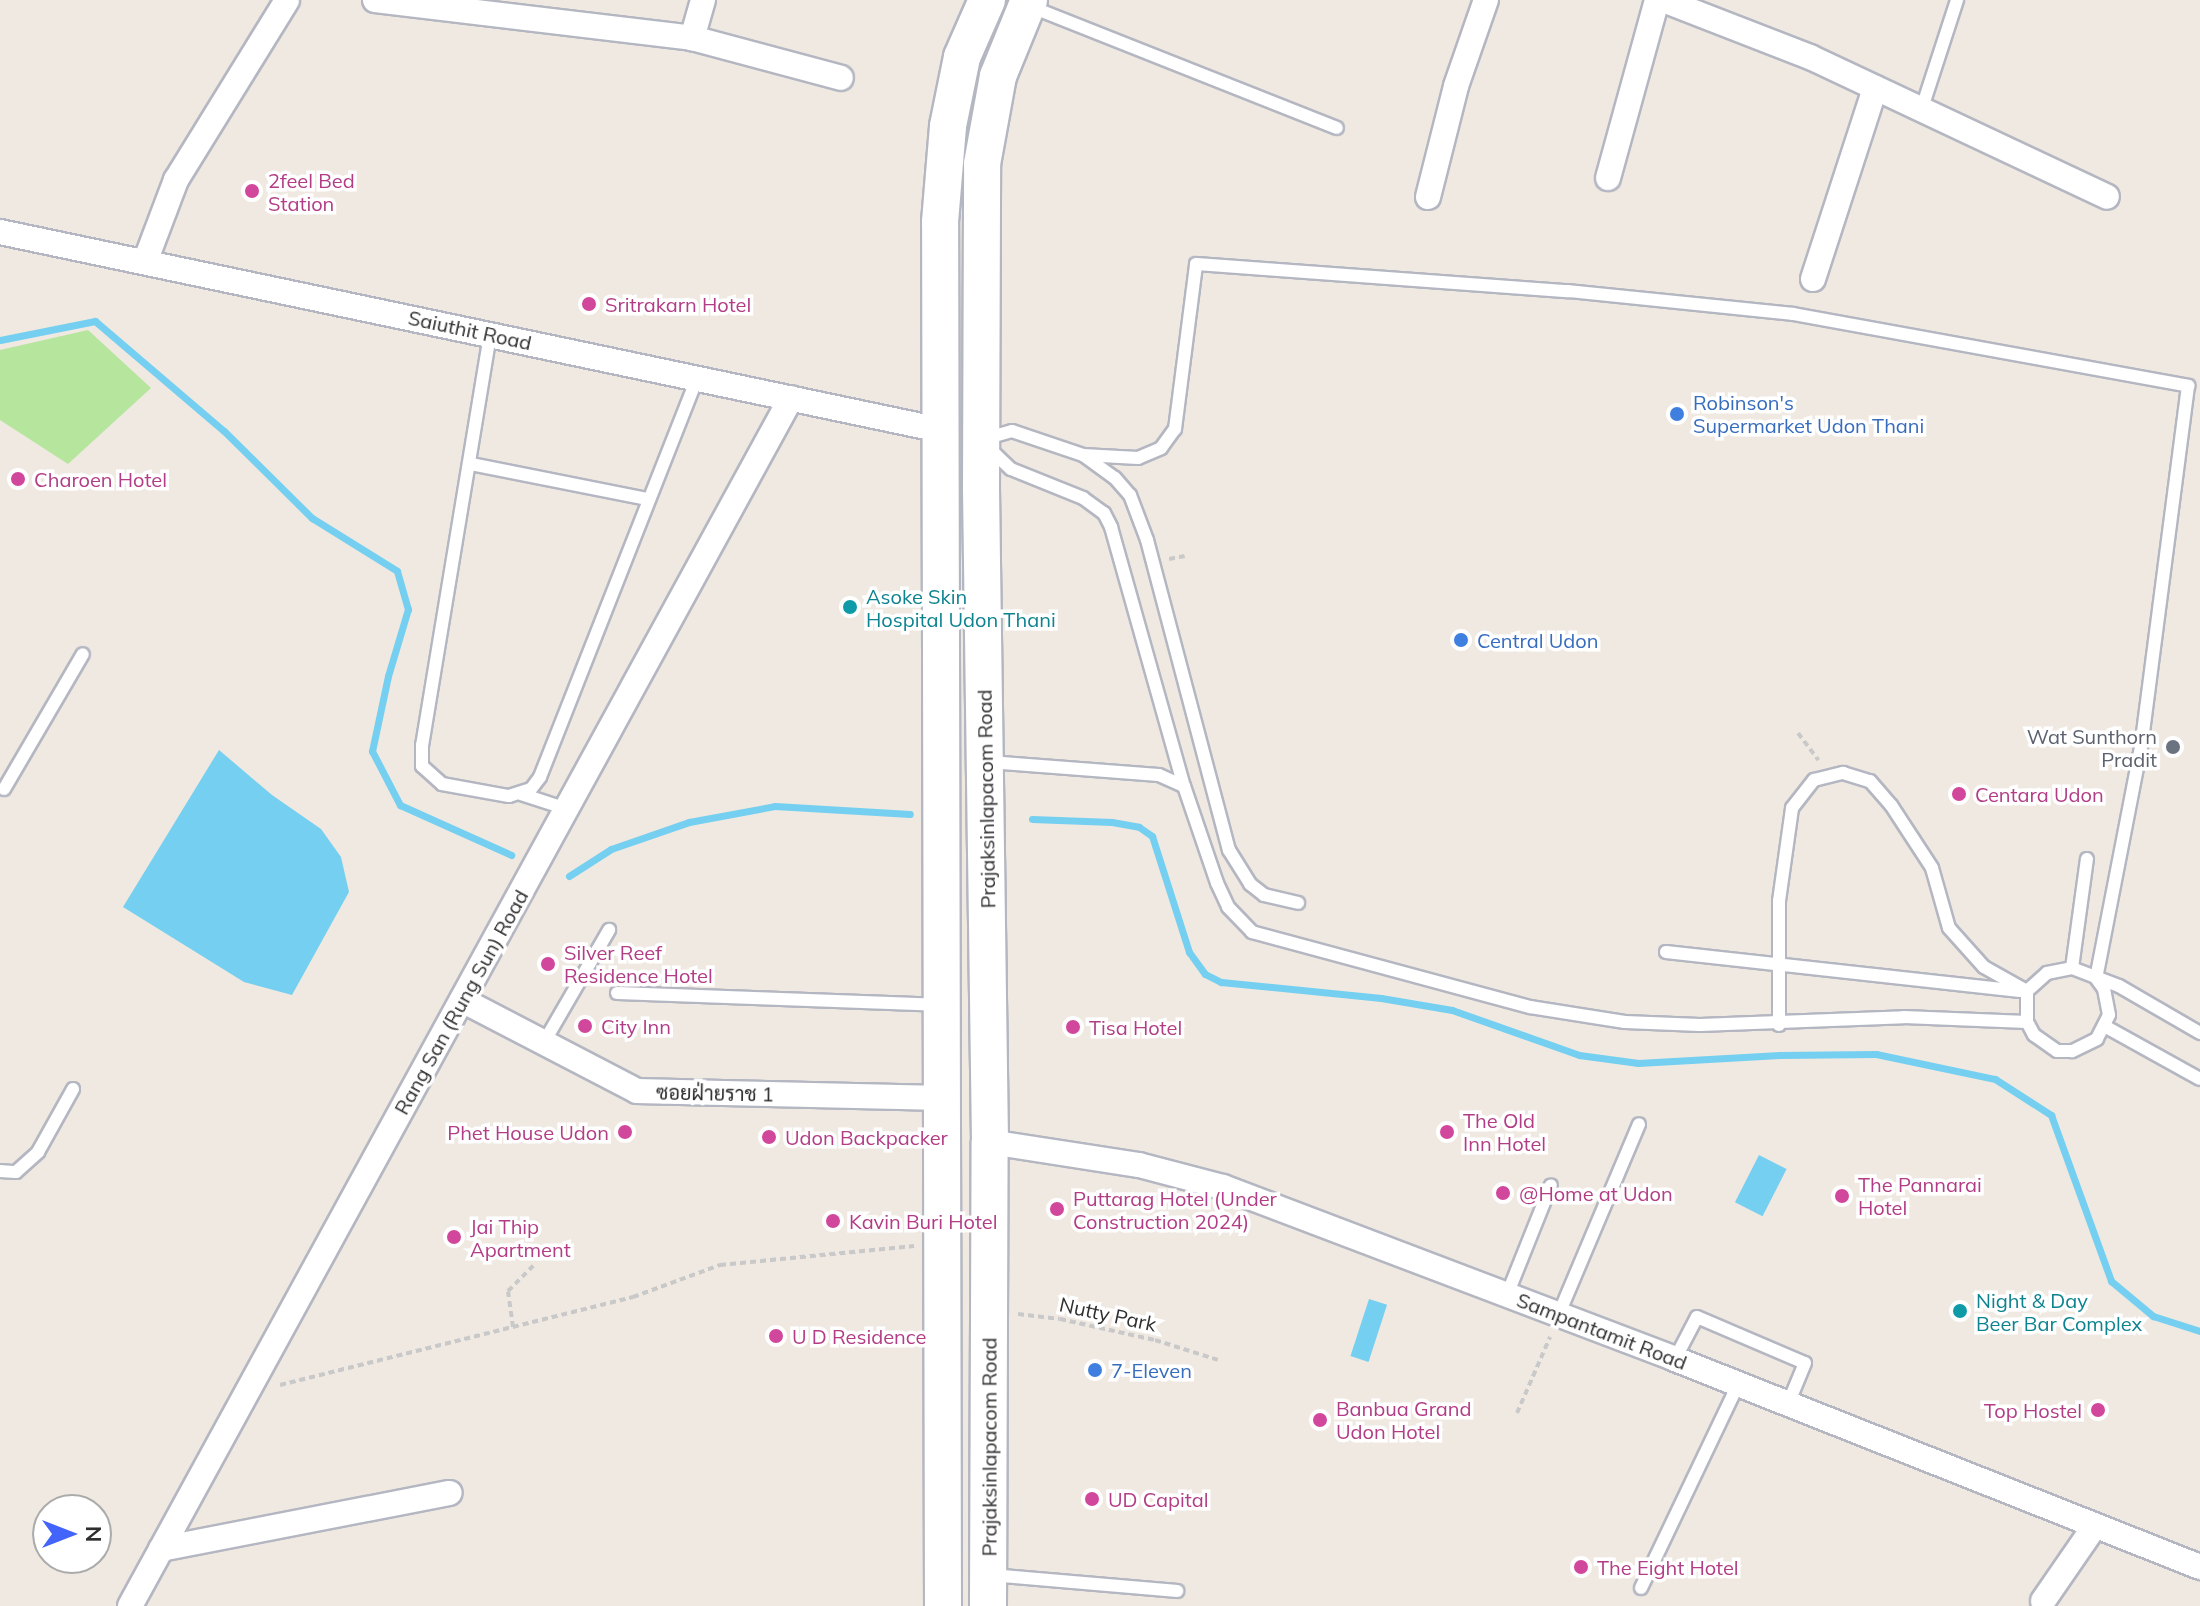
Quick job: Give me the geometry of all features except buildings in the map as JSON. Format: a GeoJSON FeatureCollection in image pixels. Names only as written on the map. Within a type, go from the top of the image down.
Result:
{"type":"FeatureCollection","features":[{"type":"Feature","properties":{"kind":"street"},"geometry":{"type":"LineString","coordinates":[[145,262],[176,180],[287,0]]}},
{"type":"Feature","properties":{"kind":"street"},"geometry":{"type":"LineString","coordinates":[[375,0],[500,7],[692,38],[841,78]]}},
{"type":"Feature","properties":{"kind":"street"},"geometry":{"type":"LineString","coordinates":[[692,38],[703,0]]}},
{"type":"Feature","properties":{"kind":"street"},"geometry":{"type":"LineString","coordinates":[[987,0],[962,57],[948,126],[940,222],[940,430],[942,1589],[988,1590]]}},
{"type":"Feature","properties":{"kind":"street"},"geometry":{"type":"LineString","coordinates":[[1428,197],[1456,86],[1486,0]]}},
{"type":"Feature","properties":{"kind":"street"},"geometry":{"type":"LineString","coordinates":[[1608,178],[1660,0],[1810,57],[2107,197]]}},
{"type":"Feature","properties":{"kind":"street","name":"Prajaksinlapacom Road"},"geometry":{"type":"LineString","coordinates":[[988,1590],[990,1142],[981,440],[982,164],[998,76],[1028,2]]}},
{"type":"Feature","properties":{"kind":"street"},"geometry":{"type":"LineString","coordinates":[[1813,279],[1875,88]]}},
{"type":"Feature","properties":{"kind":"street","name":"Saiuthit Road"},"geometry":{"type":"LineString","coordinates":[[0,232],[940,430]]}},
{"type":"Feature","properties":{"kind":"street","name":"Rang San (Rung Sun) Road"},"geometry":{"type":"LineString","coordinates":[[130,1606],[791,398]]}},
{"type":"Feature","properties":{"kind":"street"},"geometry":{"type":"LineString","coordinates":[[940,430],[981,440]]}},
{"type":"Feature","properties":{"kind":"street"},"geometry":{"type":"LineString","coordinates":[[941,759],[986,761]]}},
{"type":"Feature","properties":{"kind":"street","name":"ซอยฝ่ายราช 1"},"geometry":{"type":"LineString","coordinates":[[462,1000],[637,1091],[942,1098]]}},
{"type":"Feature","properties":{"kind":"street"},"geometry":{"type":"LineString","coordinates":[[942,1142],[990,1142]]}},
{"type":"Feature","properties":{"kind":"street","name":"Sampantamit Road"},"geometry":{"type":"LineString","coordinates":[[990,1142],[1139,1165],[1223,1187],[1675,1359],[2200,1567]]}},
{"type":"Feature","properties":{"kind":"street"},"geometry":{"type":"LineString","coordinates":[[161,1549],[450,1493]]}},
{"type":"Feature","properties":{"kind":"street"},"geometry":{"type":"LineString","coordinates":[[2043,1601],[2094,1527]]}},
{"type":"Feature","properties":{"kind":"lane"},"geometry":{"type":"LineString","coordinates":[[1921,111],[1957,0]]}},
{"type":"Feature","properties":{"kind":"lane"},"geometry":{"type":"LineString","coordinates":[[1028,2],[1337,128]]}},
{"type":"Feature","properties":{"kind":"lane"},"geometry":{"type":"LineString","coordinates":[[2027,991],[2027,1022],[2034,1035],[2057,1051],[2085,1048],[2106,1027],[2109,1001],[2096,978],[2142,742],[2188,386],[1793,314],[1568,291],[1196,264],[1175,429],[1161,448],[1138,458],[1083,455],[1012,431],[981,440],[1011,469],[1083,498],[1104,513],[1111,527],[1184,786],[1217,883],[1228,907],[1252,932],[1530,1007],[1625,1022],[1779,1025],[1904,1017],[2027,1022]]}},
{"type":"Feature","properties":{"kind":"lane"},"geometry":{"type":"LineString","coordinates":[[490,335],[422,745],[422,766],[442,784],[509,796],[531,789],[540,777],[697,378]]}},
{"type":"Feature","properties":{"kind":"lane"},"geometry":{"type":"LineString","coordinates":[[1083,455],[1115,478],[1130,495],[1141,518],[1229,850],[1250,884],[1264,895],[1298,903]]}},
{"type":"Feature","properties":{"kind":"lane"},"geometry":{"type":"LineString","coordinates":[[471,464],[647,499]]}},
{"type":"Feature","properties":{"kind":"lane"},"geometry":{"type":"LineString","coordinates":[[4,789],[83,654]]}},
{"type":"Feature","properties":{"kind":"lane"},"geometry":{"type":"LineString","coordinates":[[986,761],[1159,775],[1184,786]]}},
{"type":"Feature","properties":{"kind":"lane"},"geometry":{"type":"LineString","coordinates":[[1779,1025],[1779,901],[1792,808],[1814,780],[1843,773],[1870,781],[1891,805],[1932,868],[1949,928],[1984,967],[2027,991]]}},
{"type":"Feature","properties":{"kind":"lane"},"geometry":{"type":"LineString","coordinates":[[521,794],[567,809]]}},
{"type":"Feature","properties":{"kind":"lane"},"geometry":{"type":"LineString","coordinates":[[2072,968],[2087,859]]}},
{"type":"Feature","properties":{"kind":"lane"},"geometry":{"type":"LineString","coordinates":[[543,1044],[609,930]]}},
{"type":"Feature","properties":{"kind":"lane"},"geometry":{"type":"LineString","coordinates":[[1666,952],[1777,967],[2027,991],[2047,973],[2072,968],[2119,986],[2200,1033]]}},
{"type":"Feature","properties":{"kind":"lane"},"geometry":{"type":"LineString","coordinates":[[617,993],[942,1005]]}},
{"type":"Feature","properties":{"kind":"lane"},"geometry":{"type":"LineString","coordinates":[[2106,1027],[2200,1079]]}},
{"type":"Feature","properties":{"kind":"lane"},"geometry":{"type":"LineString","coordinates":[[0,1171],[16,1172],[38,1152],[73,1089]]}},
{"type":"Feature","properties":{"kind":"lane"},"geometry":{"type":"LineString","coordinates":[[1558,1316],[1639,1124]]}},
{"type":"Feature","properties":{"kind":"lane"},"geometry":{"type":"LineString","coordinates":[[1507,1295],[1551,1185]]}},
{"type":"Feature","properties":{"kind":"lane"},"geometry":{"type":"LineString","coordinates":[[1675,1359],[1697,1317],[1805,1363],[1788,1404]]}},
{"type":"Feature","properties":{"kind":"lane"},"geometry":{"type":"LineString","coordinates":[[1641,1588],[1738,1385]]}},
{"type":"Feature","properties":{"kind":"lane"},"geometry":{"type":"LineString","coordinates":[[988,1590],[1177,1591]]}},
{"type":"Feature","properties":{"kind":"path"},"geometry":{"type":"LineString","coordinates":[[1798,733],[1829,776]]}},
{"type":"Feature","properties":{"kind":"path"},"geometry":{"type":"LineString","coordinates":[[247,1393],[633,1297],[720,1265],[942,1243]]}},
{"type":"Feature","properties":{"kind":"path"},"geometry":{"type":"LineString","coordinates":[[513,1327],[508,1291],[536,1263]]}},
{"type":"Feature","properties":{"kind":"path","name":"Nutty Park"},"geometry":{"type":"LineString","coordinates":[[990,1312],[1060,1319],[1155,1340],[1218,1360]]}},
{"type":"Feature","properties":{"kind":"path"},"geometry":{"type":"LineString","coordinates":[[1517,1413],[1558,1316]]}},
{"type":"Feature","properties":{"kind":"green space"},"geometry":{"type":"Polygon","coordinates":[[[88,330],[151,388],[68,464],[0,420],[0,350],[88,330]]]}},
{"type":"Feature","properties":{"kind":"water"},"geometry":{"type":"Polygon","coordinates":[[[219,750],[272,795],[321,829],[341,857],[349,892],[292,995],[244,982],[123,907],[219,750]]]}},
{"type":"Feature","properties":{"kind":"water"},"geometry":{"type":"Polygon","coordinates":[[[1759,1155],[1787,1169],[1763,1216],[1735,1202],[1759,1155]]]}},
{"type":"Feature","properties":{"kind":"water"},"geometry":{"type":"Polygon","coordinates":[[[1369,1299],[1387,1305],[1369,1362],[1350,1356],[1369,1299]]]}},
{"type":"Feature","properties":{"kind":"waterway"},"geometry":{"type":"LineString","coordinates":[[0,340],[95,321],[224,431],[312,518],[397,571],[408,609],[388,676],[372,751],[400,805],[511,855]]}},
{"type":"Feature","properties":{"kind":"waterway"},"geometry":{"type":"LineString","coordinates":[[569,876],[611,849],[689,822],[775,806],[910,814]]}},
{"type":"Feature","properties":{"kind":"waterway"},"geometry":{"type":"LineString","coordinates":[[1032,819],[1112,822],[1139,827],[1152,836],[1189,952],[1205,974],[1221,982],[1381,998],[1452,1010],[1579,1055],[1638,1063],[1780,1055],[1876,1054],[1995,1079],[2051,1115],[2111,1281],[2153,1316],[2200,1331]]}},
{"type":"Feature","properties":{"kind":"place","name":"2feel Bed Station"},"geometry":{"type":"Point","coordinates":[252,191]}},
{"type":"Feature","properties":{"kind":"place","name":"Sritrakarn Hotel"},"geometry":{"type":"Point","coordinates":[589,304]}},
{"type":"Feature","properties":{"kind":"place","name":"Robinson's Supermarket Udon Thani"},"geometry":{"type":"Point","coordinates":[1677,414]}},
{"type":"Feature","properties":{"kind":"place","name":"Charoen Hotel"},"geometry":{"type":"Point","coordinates":[18,479]}},
{"type":"Feature","properties":{"kind":"place","name":"Asoke Skin Hospital Udon Thani"},"geometry":{"type":"Point","coordinates":[850,607]}},
{"type":"Feature","properties":{"kind":"place","name":"Central Udon"},"geometry":{"type":"Point","coordinates":[1461,640]}},
{"type":"Feature","properties":{"kind":"place","name":"Wat Sunthorn Pradit"},"geometry":{"type":"Point","coordinates":[2173,747]}},
{"type":"Feature","properties":{"kind":"place","name":"Centara Udon"},"geometry":{"type":"Point","coordinates":[1959,794]}},
{"type":"Feature","properties":{"kind":"place","name":"Silver Reef Residence Hotel"},"geometry":{"type":"Point","coordinates":[548,964]}},
{"type":"Feature","properties":{"kind":"place","name":"City Inn"},"geometry":{"type":"Point","coordinates":[585,1026]}},
{"type":"Feature","properties":{"kind":"place","name":"Tisa Hotel"},"geometry":{"type":"Point","coordinates":[1073,1027]}},
{"type":"Feature","properties":{"kind":"place","name":"Phet House Udon"},"geometry":{"type":"Point","coordinates":[625,1132]}},
{"type":"Feature","properties":{"kind":"place","name":"The Old Inn Hotel"},"geometry":{"type":"Point","coordinates":[1447,1132]}},
{"type":"Feature","properties":{"kind":"place","name":"Udon Backpacker"},"geometry":{"type":"Point","coordinates":[769,1137]}},
{"type":"Feature","properties":{"kind":"place","name":"@Home at Udon"},"geometry":{"type":"Point","coordinates":[1503,1193]}},
{"type":"Feature","properties":{"kind":"place","name":"The Pannarai Hotel"},"geometry":{"type":"Point","coordinates":[1842,1196]}},
{"type":"Feature","properties":{"kind":"place","name":"Puttarag Hotel (Under Construction 2024)"},"geometry":{"type":"Point","coordinates":[1057,1209]}},
{"type":"Feature","properties":{"kind":"place","name":"Kavin Buri Hotel"},"geometry":{"type":"Point","coordinates":[833,1221]}},
{"type":"Feature","properties":{"kind":"place","name":"Jai Thip Apartment"},"geometry":{"type":"Point","coordinates":[454,1237]}},
{"type":"Feature","properties":{"kind":"place","name":"Night & Day Beer Bar Complex"},"geometry":{"type":"Point","coordinates":[1960,1311]}},
{"type":"Feature","properties":{"kind":"place","name":"U D Residence"},"geometry":{"type":"Point","coordinates":[776,1336]}},
{"type":"Feature","properties":{"kind":"place","name":"7-Eleven"},"geometry":{"type":"Point","coordinates":[1095,1370]}},
{"type":"Feature","properties":{"kind":"place","name":"Top Hostel"},"geometry":{"type":"Point","coordinates":[2098,1410]}},
{"type":"Feature","properties":{"kind":"place","name":"Banbua Grand Udon Hotel"},"geometry":{"type":"Point","coordinates":[1320,1420]}},
{"type":"Feature","properties":{"kind":"place","name":"UD Capital"},"geometry":{"type":"Point","coordinates":[1092,1499]}},
{"type":"Feature","properties":{"kind":"place","name":"The Eight Hotel"},"geometry":{"type":"Point","coordinates":[1581,1567]}}]}
